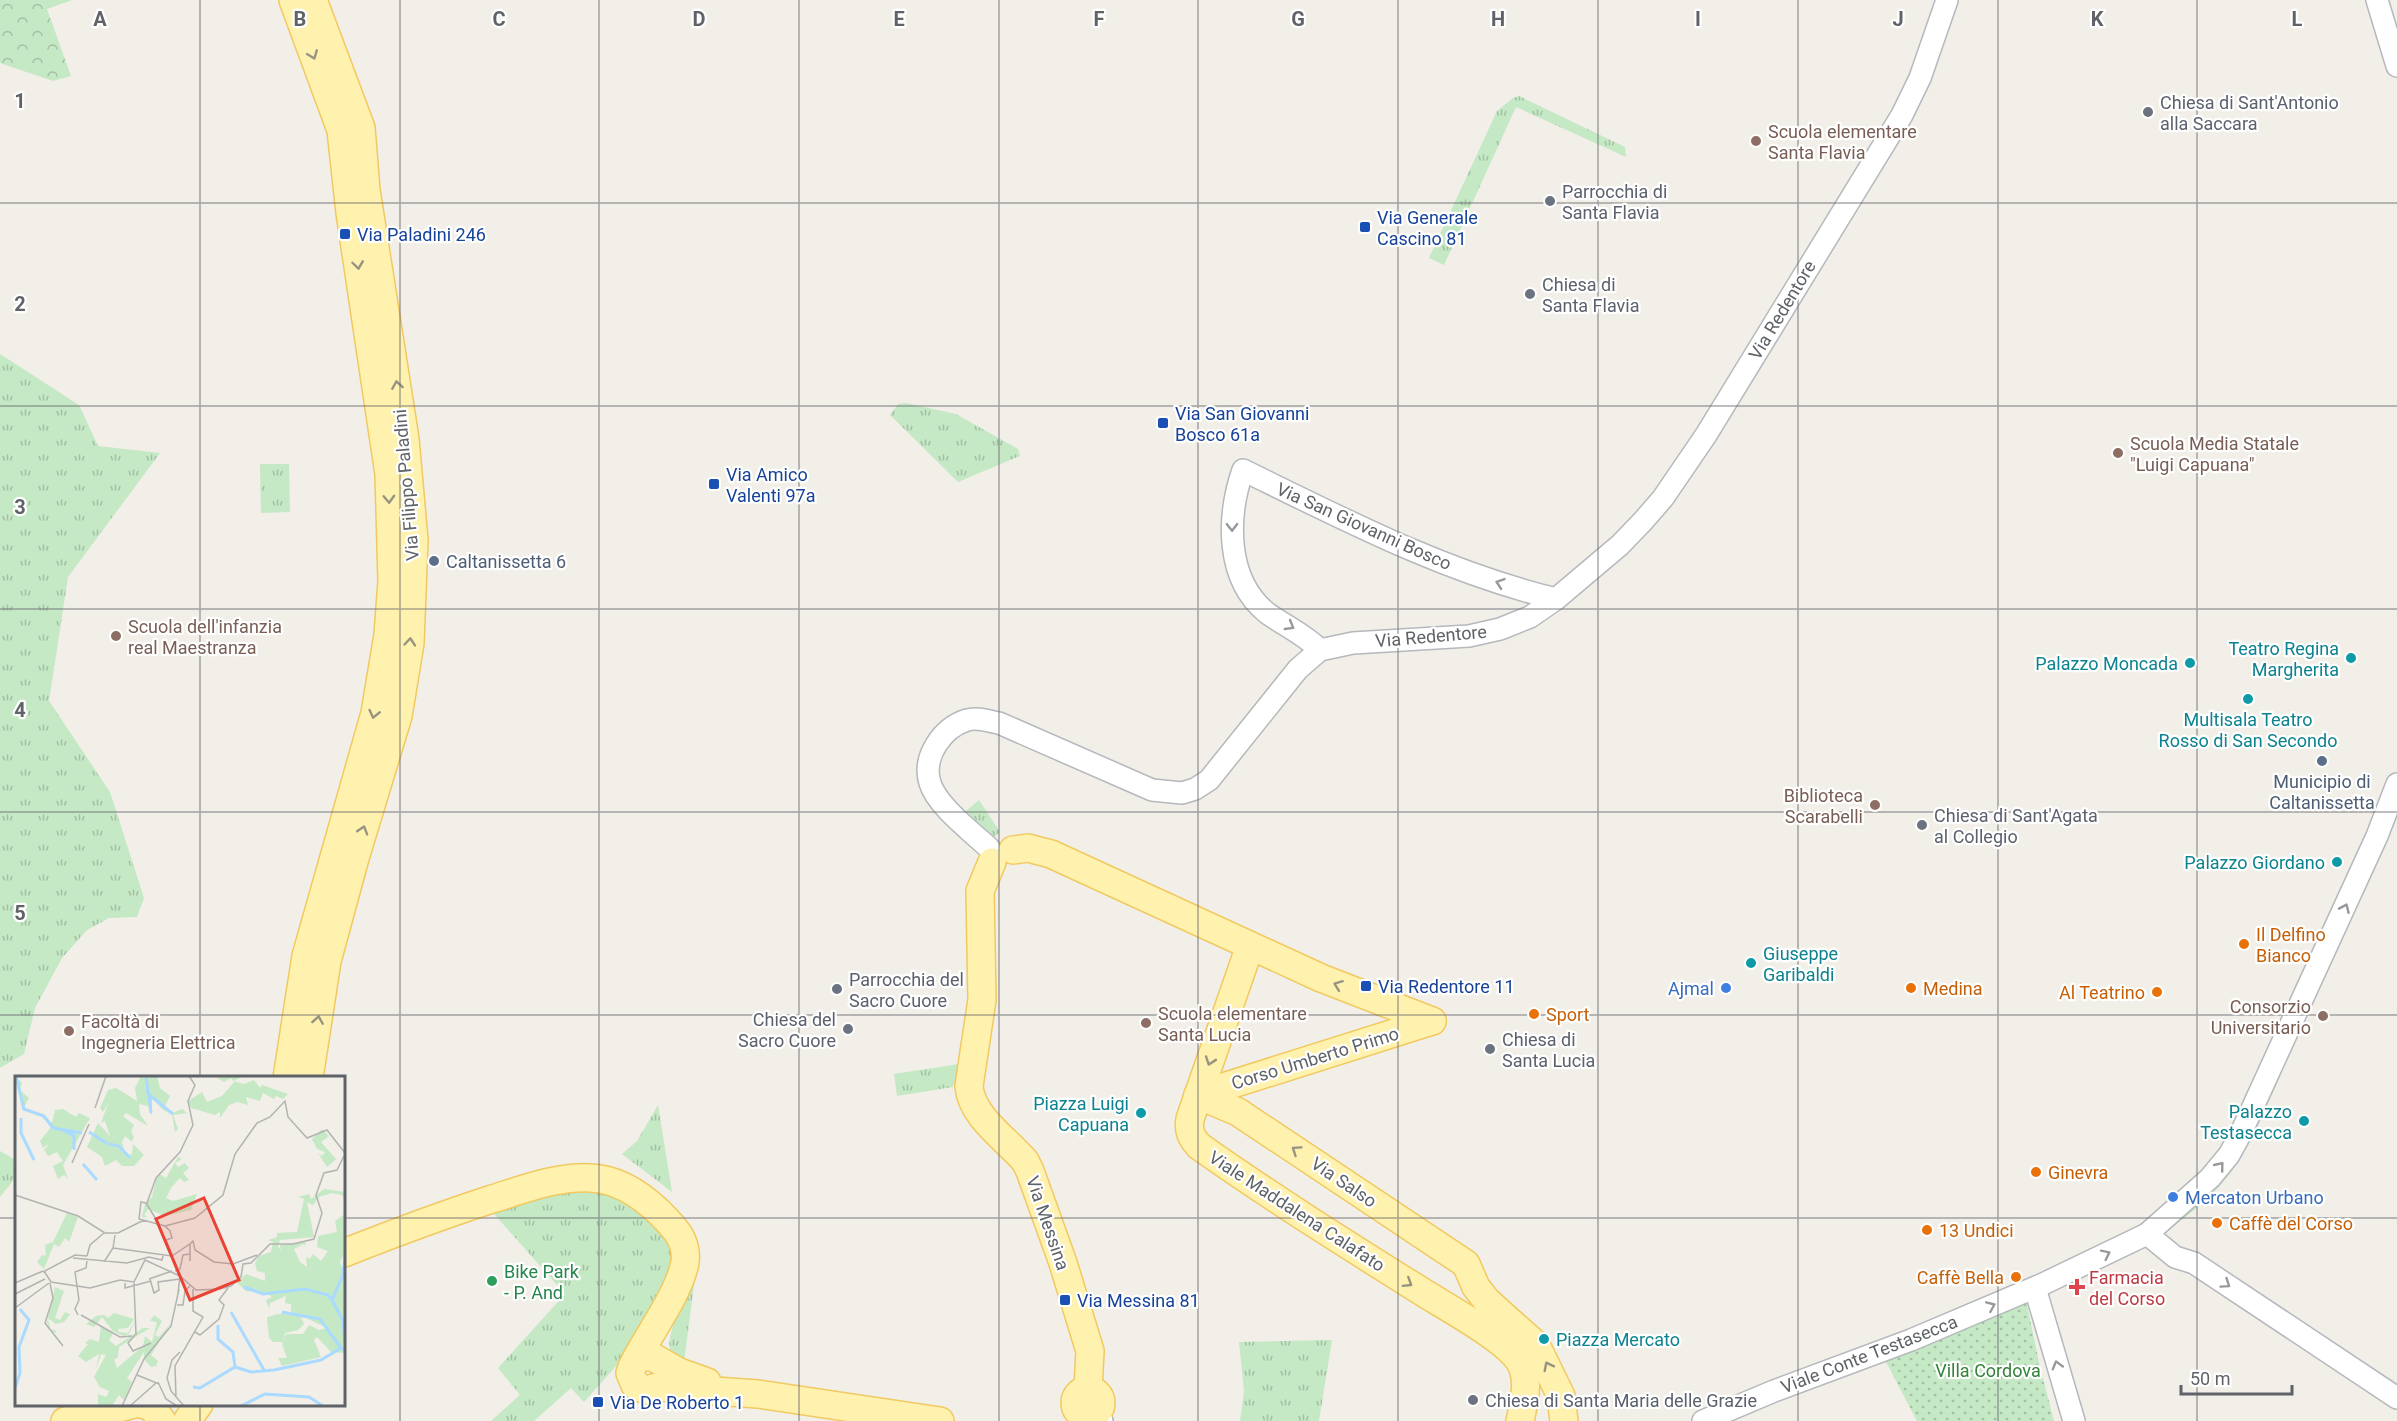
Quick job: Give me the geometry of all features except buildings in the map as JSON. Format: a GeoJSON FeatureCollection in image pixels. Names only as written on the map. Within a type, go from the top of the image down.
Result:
{"type":"FeatureCollection","features":[{"type":"Feature","properties":{"kind":"main road","name":"Via Filippo Paladini"},"geometry":{"type":"LineString","coordinates":[[287,1076],[306,956],[375,713],[388,635],[392,581],[389,474],[341,130],[293,0]]}},
{"type":"Feature","properties":{"kind":"main road","name":"Via Filippo Paladini"},"geometry":{"type":"LineString","coordinates":[[309,1076],[327,961],[398,716],[410,644],[414,540],[405,439],[366,190],[361,128],[313,0]]}},
{"type":"Feature","properties":{"kind":"main road"},"geometry":{"type":"LineString","coordinates":[[998,854],[1028,848],[1051,854],[1250,946]]}},
{"type":"Feature","properties":{"kind":"main road","name":"Via Messina"},"geometry":{"type":"LineString","coordinates":[[998,854],[985,876],[980,891],[982,1000],[969,1095],[979,1113],[1025,1161],[1030,1171],[1063,1263],[1090,1351],[1084,1411]]}},
{"type":"Feature","properties":{"kind":"main road","name":"Corso Umberto Primo"},"geometry":{"type":"LineString","coordinates":[[1198,1095],[1432,1021],[1321,978],[1250,946]]}},
{"type":"Feature","properties":{"kind":"main road","name":"Viale Maddalena Calafato"},"geometry":{"type":"LineString","coordinates":[[1250,946],[1198,1095],[1188,1129],[1191,1138],[1198,1146],[1254,1186],[1466,1320],[1512,1352],[1524,1368],[1526,1384],[1520,1421]]}},
{"type":"Feature","properties":{"kind":"main road","name":"Via Salso"},"geometry":{"type":"LineString","coordinates":[[1198,1095],[1238,1112],[1467,1264],[1476,1287],[1487,1301],[1536,1345],[1549,1367],[1561,1396],[1564,1421]]}},
{"type":"Feature","properties":{"kind":"main road"},"geometry":{"type":"LineString","coordinates":[[345,1253],[409,1227],[529,1187],[557,1180],[592,1178],[611,1182],[650,1203],[678,1233],[685,1252],[682,1274],[667,1304],[653,1368],[734,1391],[940,1421]]}},
{"type":"Feature","properties":{"kind":"main road"},"geometry":{"type":"LineString","coordinates":[[187,1421],[198,1406]]}},
{"type":"Feature","properties":{"kind":"main road"},"geometry":{"type":"LineString","coordinates":[[65,1421],[152,1412]]}},
{"type":"Feature","properties":{"kind":"street","name":"Via Redentore"},"geometry":{"type":"LineString","coordinates":[[998,854],[952,813],[930,784],[928,771],[930,756],[946,734],[956,725],[968,720],[982,719],[999,723],[1152,790],[1182,793],[1195,789],[1209,780],[1298,669],[1320,650],[1353,643],[1479,634],[1500,629],[1530,617],[1556,599],[1620,545],[1663,498],[1706,435],[1902,115],[1920,78],[1947,0]]}},
{"type":"Feature","properties":{"kind":"street"},"geometry":{"type":"LineString","coordinates":[[2377,0],[2397,66]]}},
{"type":"Feature","properties":{"kind":"street","name":"Via San Giovanni Bosco"},"geometry":{"type":"LineString","coordinates":[[1320,650],[1302,633],[1267,612],[1252,597],[1242,579],[1234,554],[1232,512],[1243,470],[1415,552],[1514,588],[1556,599]]}},
{"type":"Feature","properties":{"kind":"street","name":"Viale Conte Testasecca"},"geometry":{"type":"LineString","coordinates":[[1715,1419],[1774,1391],[1911,1340],[2034,1288],[2147,1234],[2210,1178],[2235,1145],[2276,1061],[2377,836],[2397,783]]}},
{"type":"Feature","properties":{"kind":"street"},"geometry":{"type":"LineString","coordinates":[[2147,1234],[2175,1257],[2194,1263],[2397,1398]]}},
{"type":"Feature","properties":{"kind":"street"},"geometry":{"type":"LineString","coordinates":[[2034,1288],[2074,1421]]}},
{"type":"Feature","properties":{"kind":"green space"},"geometry":{"type":"Polygon","coordinates":[[[0,0],[72,0],[47,9],[71,76],[53,81],[0,63],[0,0]]]}},
{"type":"Feature","properties":{"kind":"green space"},"geometry":{"type":"Polygon","coordinates":[[[1519,96],[1625,147],[1626,157],[1516,107],[1444,265],[1429,258],[1497,111],[1519,96]]]}},
{"type":"Feature","properties":{"kind":"green space"},"geometry":{"type":"Polygon","coordinates":[[[0,354],[79,405],[98,446],[160,453],[68,577],[49,701],[110,792],[144,898],[137,917],[109,918],[87,930],[62,958],[35,1008],[24,1054],[0,1068],[0,354]]]}},
{"type":"Feature","properties":{"kind":"green space"},"geometry":{"type":"Polygon","coordinates":[[[906,403],[956,414],[1018,449],[1020,456],[958,482],[890,415],[898,404],[906,403]]]}},
{"type":"Feature","properties":{"kind":"green space"},"geometry":{"type":"Polygon","coordinates":[[[260,464],[289,464],[290,512],[261,513],[260,464]]]}},
{"type":"Feature","properties":{"kind":"green space"},"geometry":{"type":"Polygon","coordinates":[[[979,800],[1000,832],[994,837],[966,811],[979,800]]]}},
{"type":"Feature","properties":{"kind":"green space"},"geometry":{"type":"Polygon","coordinates":[[[959,1064],[953,1087],[897,1096],[894,1074],[959,1064]]]}},
{"type":"Feature","properties":{"kind":"green space"},"geometry":{"type":"Polygon","coordinates":[[[2277,1070],[2282,1072],[2262,1118],[2247,1148],[2229,1175],[2206,1199],[2169,1230],[2163,1227],[2213,1185],[2277,1070]]]}},
{"type":"Feature","properties":{"kind":"green space"},"geometry":{"type":"Polygon","coordinates":[[[658,1105],[672,1192],[622,1154],[637,1141],[658,1105]]]}},
{"type":"Feature","properties":{"kind":"green space"},"geometry":{"type":"Polygon","coordinates":[[[0,1151],[15,1159],[15,1178],[0,1197],[0,1151]]]}},
{"type":"Feature","properties":{"kind":"green space"},"geometry":{"type":"Polygon","coordinates":[[[571,1191],[601,1194],[624,1200],[666,1239],[673,1253],[670,1269],[623,1358],[584,1402],[571,1388],[534,1421],[491,1421],[520,1395],[498,1368],[565,1294],[495,1215],[494,1210],[571,1191]]]}},
{"type":"Feature","properties":{"kind":"green space"},"geometry":{"type":"Polygon","coordinates":[[[695,1277],[683,1370],[671,1354],[670,1337],[677,1315],[695,1277]]]}},
{"type":"Feature","properties":{"kind":"green space","name":"Villa Cordova"},"geometry":{"type":"Polygon","coordinates":[[[2026,1300],[2054,1421],[1917,1421],[1885,1360],[2026,1300]]]}},
{"type":"Feature","properties":{"kind":"green space"},"geometry":{"type":"Polygon","coordinates":[[[1332,1340],[1319,1421],[1240,1421],[1244,1391],[1239,1342],[1332,1340]]]}},
{"type":"Feature","properties":{"kind":"place","name":"Chiesa di Sant'Antonio alla Saccara"},"geometry":{"type":"Point","coordinates":[2148,112]}},
{"type":"Feature","properties":{"kind":"place","name":"Scuola elementare Santa Flavia"},"geometry":{"type":"Point","coordinates":[1756,141]}},
{"type":"Feature","properties":{"kind":"place","name":"Parrocchia di Santa Flavia"},"geometry":{"type":"Point","coordinates":[1550,201]}},
{"type":"Feature","properties":{"kind":"place","name":"Via Generale Cascino 81"},"geometry":{"type":"Point","coordinates":[1365,227]}},
{"type":"Feature","properties":{"kind":"place","name":"Via Paladini 246"},"geometry":{"type":"Point","coordinates":[345,234]}},
{"type":"Feature","properties":{"kind":"place","name":"Chiesa di Santa Flavia"},"geometry":{"type":"Point","coordinates":[1530,294]}},
{"type":"Feature","properties":{"kind":"place","name":"Via San Giovanni Bosco 61a"},"geometry":{"type":"Point","coordinates":[1163,423]}},
{"type":"Feature","properties":{"kind":"place","name":"Scuola Media Statale \"Luigi Capuana\""},"geometry":{"type":"Point","coordinates":[2118,453]}},
{"type":"Feature","properties":{"kind":"place","name":"Via Amico Valenti 97a"},"geometry":{"type":"Point","coordinates":[714,484]}},
{"type":"Feature","properties":{"kind":"place","name":"Caltanissetta 6"},"geometry":{"type":"Point","coordinates":[434,561]}},
{"type":"Feature","properties":{"kind":"place","name":"Scuola dell'infanzia real Maestranza"},"geometry":{"type":"Point","coordinates":[116,636]}},
{"type":"Feature","properties":{"kind":"place","name":"Teatro Regina Margherita"},"geometry":{"type":"Point","coordinates":[2351,658]}},
{"type":"Feature","properties":{"kind":"place","name":"Palazzo Moncada"},"geometry":{"type":"Point","coordinates":[2190,663]}},
{"type":"Feature","properties":{"kind":"place","name":"Multisala Teatro Rosso di San Secondo"},"geometry":{"type":"Point","coordinates":[2248,699]}},
{"type":"Feature","properties":{"kind":"place","name":"Municipio di Caltanissetta"},"geometry":{"type":"Point","coordinates":[2322,761]}},
{"type":"Feature","properties":{"kind":"place","name":"Biblioteca Scarabelli"},"geometry":{"type":"Point","coordinates":[1875,805]}},
{"type":"Feature","properties":{"kind":"place","name":"Chiesa di Sant'Agata al Collegio"},"geometry":{"type":"Point","coordinates":[1922,825]}},
{"type":"Feature","properties":{"kind":"place","name":"Palazzo Giordano"},"geometry":{"type":"Point","coordinates":[2337,862]}},
{"type":"Feature","properties":{"kind":"place","name":"Il Delfino Bianco"},"geometry":{"type":"Point","coordinates":[2244,944]}},
{"type":"Feature","properties":{"kind":"place","name":"Giuseppe Garibaldi"},"geometry":{"type":"Point","coordinates":[1751,963]}},
{"type":"Feature","properties":{"kind":"place","name":"Via Redentore 11"},"geometry":{"type":"Point","coordinates":[1366,986]}},
{"type":"Feature","properties":{"kind":"place","name":"Ajmal"},"geometry":{"type":"Point","coordinates":[1726,988]}},
{"type":"Feature","properties":{"kind":"place","name":"Medina"},"geometry":{"type":"Point","coordinates":[1911,988]}},
{"type":"Feature","properties":{"kind":"place","name":"Parrocchia del Sacro Cuore"},"geometry":{"type":"Point","coordinates":[837,989]}},
{"type":"Feature","properties":{"kind":"place","name":"Al Teatrino"},"geometry":{"type":"Point","coordinates":[2157,992]}},
{"type":"Feature","properties":{"kind":"place","name":"Sport"},"geometry":{"type":"Point","coordinates":[1534,1014]}},
{"type":"Feature","properties":{"kind":"place","name":"Consorzio Universitario"},"geometry":{"type":"Point","coordinates":[2323,1016]}},
{"type":"Feature","properties":{"kind":"place","name":"Scuola elementare Santa Lucia"},"geometry":{"type":"Point","coordinates":[1146,1023]}},
{"type":"Feature","properties":{"kind":"place","name":"Chiesa del Sacro Cuore"},"geometry":{"type":"Point","coordinates":[848,1029]}},
{"type":"Feature","properties":{"kind":"place","name":"Facoltà di Ingegneria Elettrica"},"geometry":{"type":"Point","coordinates":[69,1031]}},
{"type":"Feature","properties":{"kind":"place","name":"Chiesa di Santa Lucia"},"geometry":{"type":"Point","coordinates":[1490,1049]}},
{"type":"Feature","properties":{"kind":"place","name":"Piazza Luigi Capuana"},"geometry":{"type":"Point","coordinates":[1141,1113]}},
{"type":"Feature","properties":{"kind":"place","name":"Palazzo Testasecca"},"geometry":{"type":"Point","coordinates":[2304,1121]}},
{"type":"Feature","properties":{"kind":"place","name":"Ginevra"},"geometry":{"type":"Point","coordinates":[2036,1172]}},
{"type":"Feature","properties":{"kind":"place","name":"Mercaton Urbano"},"geometry":{"type":"Point","coordinates":[2173,1197]}},
{"type":"Feature","properties":{"kind":"place","name":"Caffè del Corso"},"geometry":{"type":"Point","coordinates":[2217,1223]}},
{"type":"Feature","properties":{"kind":"place","name":"13 Undici"},"geometry":{"type":"Point","coordinates":[1927,1230]}},
{"type":"Feature","properties":{"kind":"place","name":"Caffè Bella"},"geometry":{"type":"Point","coordinates":[2016,1277]}},
{"type":"Feature","properties":{"kind":"place","name":"Bike Park - P. And"},"geometry":{"type":"Point","coordinates":[492,1281]}},
{"type":"Feature","properties":{"kind":"place","name":"Farmacia del Corso"},"geometry":{"type":"Point","coordinates":[2077,1287]}},
{"type":"Feature","properties":{"kind":"place","name":"Via Messina 81"},"geometry":{"type":"Point","coordinates":[1065,1300]}},
{"type":"Feature","properties":{"kind":"place","name":"Piazza Mercato"},"geometry":{"type":"Point","coordinates":[1544,1339]}},
{"type":"Feature","properties":{"kind":"place","name":"Chiesa di Santa Maria delle Grazie"},"geometry":{"type":"Point","coordinates":[1473,1400]}},
{"type":"Feature","properties":{"kind":"place","name":"Via De Roberto 1"},"geometry":{"type":"Point","coordinates":[598,1402]}}]}
